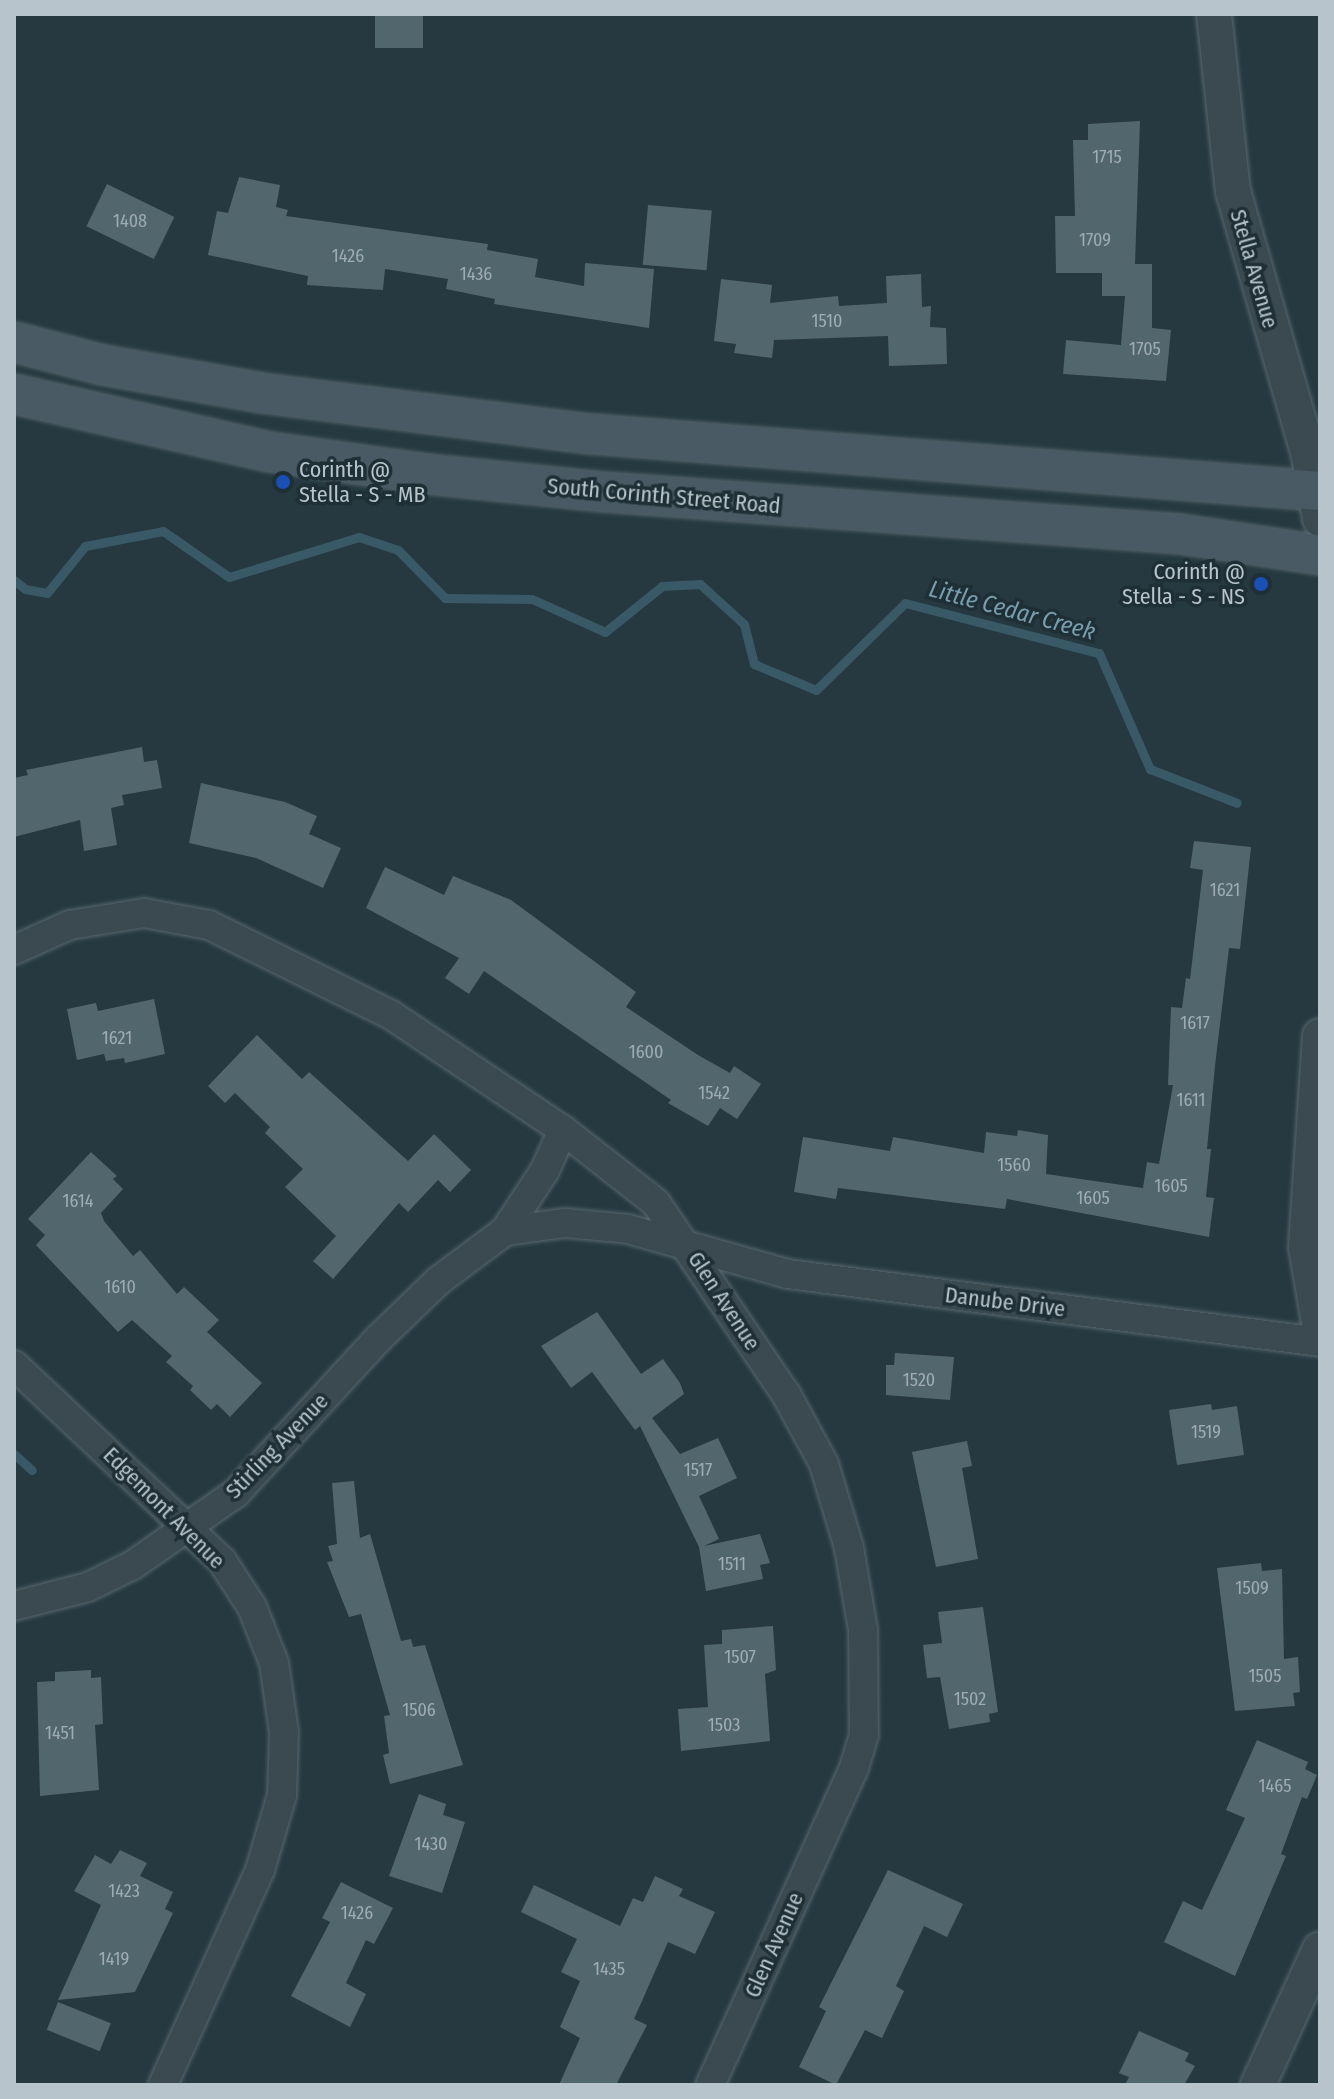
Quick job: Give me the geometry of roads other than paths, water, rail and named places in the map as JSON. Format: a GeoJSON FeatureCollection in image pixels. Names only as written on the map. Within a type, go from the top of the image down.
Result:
{"type":"FeatureCollection","features":[{"type":"Feature","properties":{"kind":"main road"},"geometry":{"type":"LineString","coordinates":[[14,342],[103,365],[261,393],[592,434],[1319,500]]}},
{"type":"Feature","properties":{"kind":"main road","name":"South Corinth Street Road"},"geometry":{"type":"LineString","coordinates":[[14,394],[270,452],[427,474],[605,492],[1180,534],[1320,555]]}},
{"type":"Feature","properties":{"kind":"street","name":"Stella Avenue"},"geometry":{"type":"LineString","coordinates":[[1214,14],[1233,191],[1319,500]]}},
{"type":"Feature","properties":{"kind":"street","name":"Glen Avenue"},"geometry":{"type":"LineString","coordinates":[[14,950],[70,925],[144,913],[209,925],[391,1015],[563,1130],[656,1203],[691,1249],[786,1394],[824,1464],[849,1548],[863,1630],[864,1735],[854,1768],[710,2085]]}},
{"type":"Feature","properties":{"kind":"street"},"geometry":{"type":"LineString","coordinates":[[1320,1036],[1306,1247],[1320,1329]]}},
{"type":"Feature","properties":{"kind":"street","name":"Stirling Avenue"},"geometry":{"type":"LineString","coordinates":[[14,1606],[88,1587],[190,1529],[236,1493],[438,1281],[505,1231],[545,1170],[563,1130]]}},
{"type":"Feature","properties":{"kind":"street","name":"Stirling Avenue"},"geometry":{"type":"LineString","coordinates":[[505,1231],[565,1223],[628,1229],[691,1249]]}},
{"type":"Feature","properties":{"kind":"street","name":"Danube Drive"},"geometry":{"type":"LineString","coordinates":[[691,1249],[788,1274],[1320,1342]]}},
{"type":"Feature","properties":{"kind":"street","name":"Edgemont Avenue"},"geometry":{"type":"LineString","coordinates":[[14,1365],[222,1561],[252,1607],[274,1663],[284,1732],[282,1795],[260,1870],[163,2085]]}},
{"type":"Feature","properties":{"kind":"street"},"geometry":{"type":"LineString","coordinates":[[1258,2085],[1320,1949]]}},
{"type":"Feature","properties":{"kind":"waterway","name":"Little Cedar Creek"},"geometry":{"type":"LineString","coordinates":[[14,580],[25,589],[47,593],[85,546],[163,531],[229,577],[359,537],[398,550],[445,598],[532,599],[605,632],[662,586],[700,584],[744,624],[754,664],[816,690],[905,603],[1099,653],[1150,769],[1237,803]]}},
{"type":"Feature","properties":{"kind":"waterway"},"geometry":{"type":"LineString","coordinates":[[14,1454],[32,1470]]}},
{"type":"Feature","properties":{"kind":"place","name":"Corinth @ Stella - S - MB"},"geometry":{"type":"Point","coordinates":[283,482]}},
{"type":"Feature","properties":{"kind":"place","name":"Corinth @ Stella - S - NS"},"geometry":{"type":"Point","coordinates":[1261,584]}}]}
